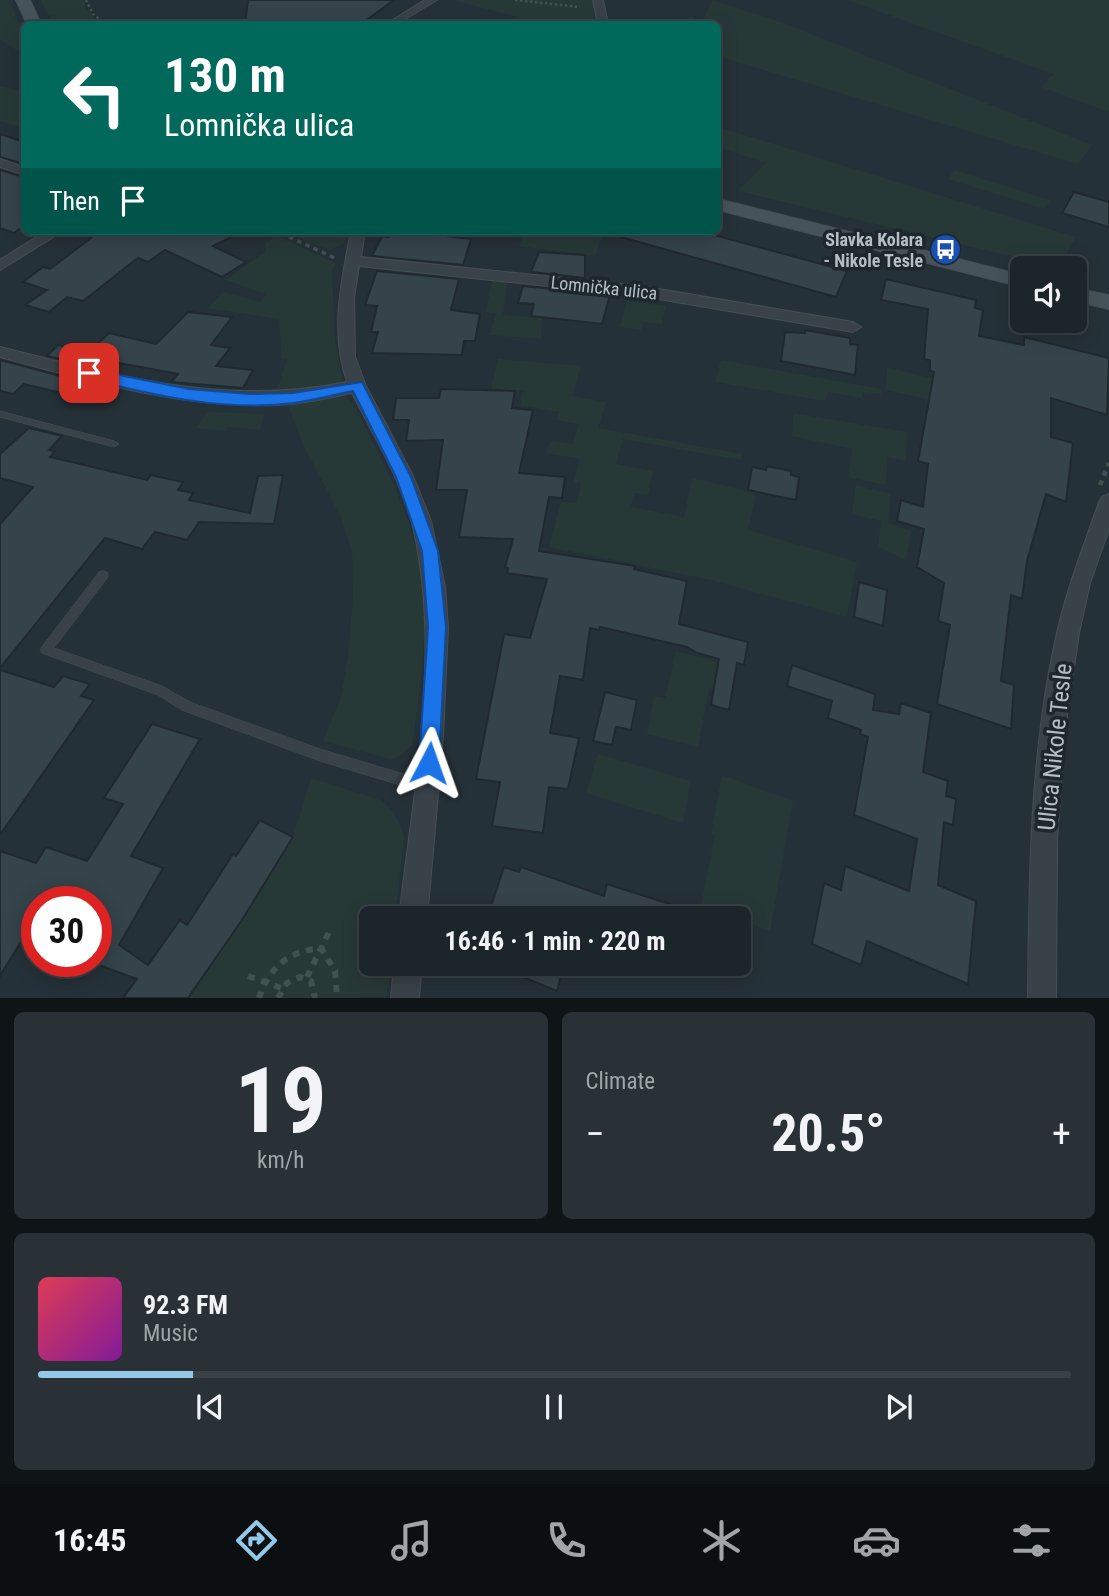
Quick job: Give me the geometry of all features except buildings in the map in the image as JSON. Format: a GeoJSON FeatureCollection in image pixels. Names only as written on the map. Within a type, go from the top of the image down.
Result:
{"type":"FeatureCollection","features":[{"type":"Feature","properties":{"kind":"main road"},"geometry":{"type":"LineString","coordinates":[[23,0],[33,21]]}},
{"type":"Feature","properties":{"kind":"main road"},"geometry":{"type":"LineString","coordinates":[[721,206],[1010,278]]}},
{"type":"Feature","properties":{"kind":"main road"},"geometry":{"type":"LineString","coordinates":[[1087,297],[1109,302]]}},
{"type":"Feature","properties":{"kind":"street"},"geometry":{"type":"LineString","coordinates":[[396,21],[432,0]]}},
{"type":"Feature","properties":{"kind":"street"},"geometry":{"type":"LineString","coordinates":[[598,0],[602,21]]}},
{"type":"Feature","properties":{"kind":"street"},"geometry":{"type":"LineString","coordinates":[[0,163],[21,170]]}},
{"type":"Feature","properties":{"kind":"street"},"geometry":{"type":"LineString","coordinates":[[0,266],[50,235]]}},
{"type":"Feature","properties":{"kind":"street"},"geometry":{"type":"LineString","coordinates":[[357,235],[345,340],[350,371],[404,477],[430,551],[437,627],[427,788],[414,906]]}},
{"type":"Feature","properties":{"kind":"street","name":"Lomnička ulica"},"geometry":{"type":"LineString","coordinates":[[352,263],[653,293],[853,327]]}},
{"type":"Feature","properties":{"kind":"street"},"geometry":{"type":"LineString","coordinates":[[0,352],[150,387],[221,398],[293,398],[357,386]]}},
{"type":"Feature","properties":{"kind":"street","name":"Ulica Nikole Tesle"},"geometry":{"type":"LineString","coordinates":[[1042,998],[1045,821],[1057,701],[1081,581],[1109,502]]}},
{"type":"Feature","properties":{"kind":"street"},"geometry":{"type":"LineString","coordinates":[[405,998],[407,976]]}},
{"type":"Feature","properties":{"kind":"lane"},"geometry":{"type":"LineString","coordinates":[[0,414],[114,444]]}},
{"type":"Feature","properties":{"kind":"lane"},"geometry":{"type":"LineString","coordinates":[[103,575],[46,650],[162,691],[186,706],[320,755],[427,788]]}},
{"type":"Feature","properties":{"kind":"path"},"geometry":{"type":"LineString","coordinates":[[86,0],[93,14],[102,21]]}},
{"type":"Feature","properties":{"kind":"path"},"geometry":{"type":"LineString","coordinates":[[515,0],[580,8]]}},
{"type":"Feature","properties":{"kind":"path"},"geometry":{"type":"LineString","coordinates":[[284,235],[352,263]]}},
{"type":"Feature","properties":{"kind":"path"},"geometry":{"type":"LineString","coordinates":[[307,977],[330,930]]}},
{"type":"Feature","properties":{"kind":"path"},"geometry":{"type":"LineString","coordinates":[[259,998],[264,982],[279,962],[291,954],[321,948]]}},
{"type":"Feature","properties":{"kind":"path"},"geometry":{"type":"LineString","coordinates":[[321,948],[327,953],[334,970],[337,998]]}},
{"type":"Feature","properties":{"kind":"path"},"geometry":{"type":"LineString","coordinates":[[248,976],[281,988]]}},
{"type":"Feature","properties":{"kind":"path"},"geometry":{"type":"LineString","coordinates":[[278,998],[281,988],[292,978],[307,977]]}},
{"type":"Feature","properties":{"kind":"path"},"geometry":{"type":"LineString","coordinates":[[307,977],[315,988],[315,998]]}},
{"type":"Feature","properties":{"kind":"shaded area"},"geometry":{"type":"Polygon","coordinates":[[[0,0],[10,0],[21,26],[21,53],[0,39],[0,0]]]}},
{"type":"Feature","properties":{"kind":"shaded area"},"geometry":{"type":"Polygon","coordinates":[[[41,0],[84,0],[86,9],[98,21],[54,21],[46,12],[41,0]]]}},
{"type":"Feature","properties":{"kind":"shaded area"},"geometry":{"type":"Polygon","coordinates":[[[453,0],[593,0],[597,21],[512,21],[518,17],[453,0]]]}},
{"type":"Feature","properties":{"kind":"shaded area"},"geometry":{"type":"Polygon","coordinates":[[[713,0],[783,23],[1092,145],[1078,164],[724,58],[721,60],[721,21],[683,21],[690,16],[703,20],[713,0]]]}},
{"type":"Feature","properties":{"kind":"shaded area"},"geometry":{"type":"Polygon","coordinates":[[[847,0],[1109,0],[1109,112],[1041,87],[1054,74],[847,0]]]}},
{"type":"Feature","properties":{"kind":"shaded area"},"geometry":{"type":"Polygon","coordinates":[[[0,86],[21,91],[21,127],[0,121],[0,86]]]}},
{"type":"Feature","properties":{"kind":"shaded area"},"geometry":{"type":"Polygon","coordinates":[[[721,128],[1075,237],[1066,256],[1010,256],[738,191],[766,163],[721,148],[721,128]]]}},
{"type":"Feature","properties":{"kind":"shaded area"},"geometry":{"type":"Polygon","coordinates":[[[954,170],[1050,200],[1045,209],[948,179],[954,170]]]}},
{"type":"Feature","properties":{"kind":"shaded area"},"geometry":{"type":"Polygon","coordinates":[[[277,235],[336,264],[332,270],[335,340],[343,384],[275,395],[287,360],[282,359],[279,319],[208,308],[223,292],[261,302],[266,294],[226,280],[266,251],[265,243],[277,235]]]}},
{"type":"Feature","properties":{"kind":"shaded area"},"geometry":{"type":"Polygon","coordinates":[[[292,235],[347,235],[344,243],[330,250],[292,235]]]}},
{"type":"Feature","properties":{"kind":"shaded area"},"geometry":{"type":"Polygon","coordinates":[[[523,235],[603,235],[595,256],[519,246],[523,235]]]}},
{"type":"Feature","properties":{"kind":"shaded area"},"geometry":{"type":"Polygon","coordinates":[[[493,280],[507,282],[503,315],[542,318],[541,339],[490,335],[496,313],[485,312],[493,280]]]}},
{"type":"Feature","properties":{"kind":"shaded area"},"geometry":{"type":"Polygon","coordinates":[[[627,301],[666,306],[662,324],[643,322],[641,330],[620,327],[627,301]]]}},
{"type":"Feature","properties":{"kind":"shaded area"},"geometry":{"type":"Polygon","coordinates":[[[498,359],[581,366],[572,396],[606,402],[598,428],[742,454],[741,460],[623,439],[616,464],[653,471],[648,495],[634,493],[631,507],[684,517],[692,478],[756,493],[748,530],[857,562],[847,617],[711,580],[549,547],[561,502],[577,503],[581,483],[574,482],[580,459],[546,453],[550,441],[573,444],[579,424],[557,420],[559,412],[520,405],[523,391],[491,389],[498,359]]]}},
{"type":"Feature","properties":{"kind":"shaded area"},"geometry":{"type":"Polygon","coordinates":[[[721,360],[881,389],[881,394],[863,392],[862,398],[828,392],[825,401],[715,382],[721,360]]]}},
{"type":"Feature","properties":{"kind":"shaded area"},"geometry":{"type":"Polygon","coordinates":[[[887,367],[937,380],[937,401],[886,390],[887,367]]]}},
{"type":"Feature","properties":{"kind":"shaded area"},"geometry":{"type":"Polygon","coordinates":[[[343,394],[353,403],[398,495],[412,533],[421,576],[424,649],[412,745],[398,757],[390,759],[323,741],[341,697],[348,657],[353,599],[352,551],[341,517],[303,444],[287,403],[343,394]]]}},
{"type":"Feature","properties":{"kind":"shaded area"},"geometry":{"type":"Polygon","coordinates":[[[207,412],[264,414],[260,430],[196,428],[207,412]]]}},
{"type":"Feature","properties":{"kind":"shaded area"},"geometry":{"type":"Polygon","coordinates":[[[793,413],[907,432],[906,461],[888,457],[885,485],[848,477],[852,449],[792,436],[793,413]]]}},
{"type":"Feature","properties":{"kind":"shaded area"},"geometry":{"type":"Polygon","coordinates":[[[856,485],[891,494],[888,523],[911,531],[906,560],[878,547],[881,521],[852,514],[856,485]]]}},
{"type":"Feature","properties":{"kind":"shaded area"},"geometry":{"type":"Polygon","coordinates":[[[676,651],[725,664],[720,690],[709,688],[698,747],[647,734],[654,696],[665,698],[676,651]]]}},
{"type":"Feature","properties":{"kind":"shaded area"},"geometry":{"type":"Polygon","coordinates":[[[598,754],[691,781],[683,823],[586,793],[598,754]]]}},
{"type":"Feature","properties":{"kind":"shaded area"},"geometry":{"type":"Polygon","coordinates":[[[722,775],[793,801],[770,931],[751,924],[751,906],[701,905],[715,836],[711,834],[722,775]]]}},
{"type":"Feature","properties":{"kind":"shaded area"},"geometry":{"type":"Polygon","coordinates":[[[311,778],[380,800],[398,821],[404,837],[396,906],[359,906],[359,976],[390,976],[387,997],[184,998],[242,920],[293,837],[311,778]]]}},
{"type":"Feature","properties":{"kind":"place","name":"Slavka Kolara - Nikole Tesle"},"geometry":{"type":"Point","coordinates":[946,250]}},
{"type":"Feature","properties":{"kind":"route"},"geometry":{"type":"LineString","coordinates":[[89,373],[150,387],[221,398],[276,400],[357,386],[404,477],[430,551],[437,627],[429,763]]}}]}
